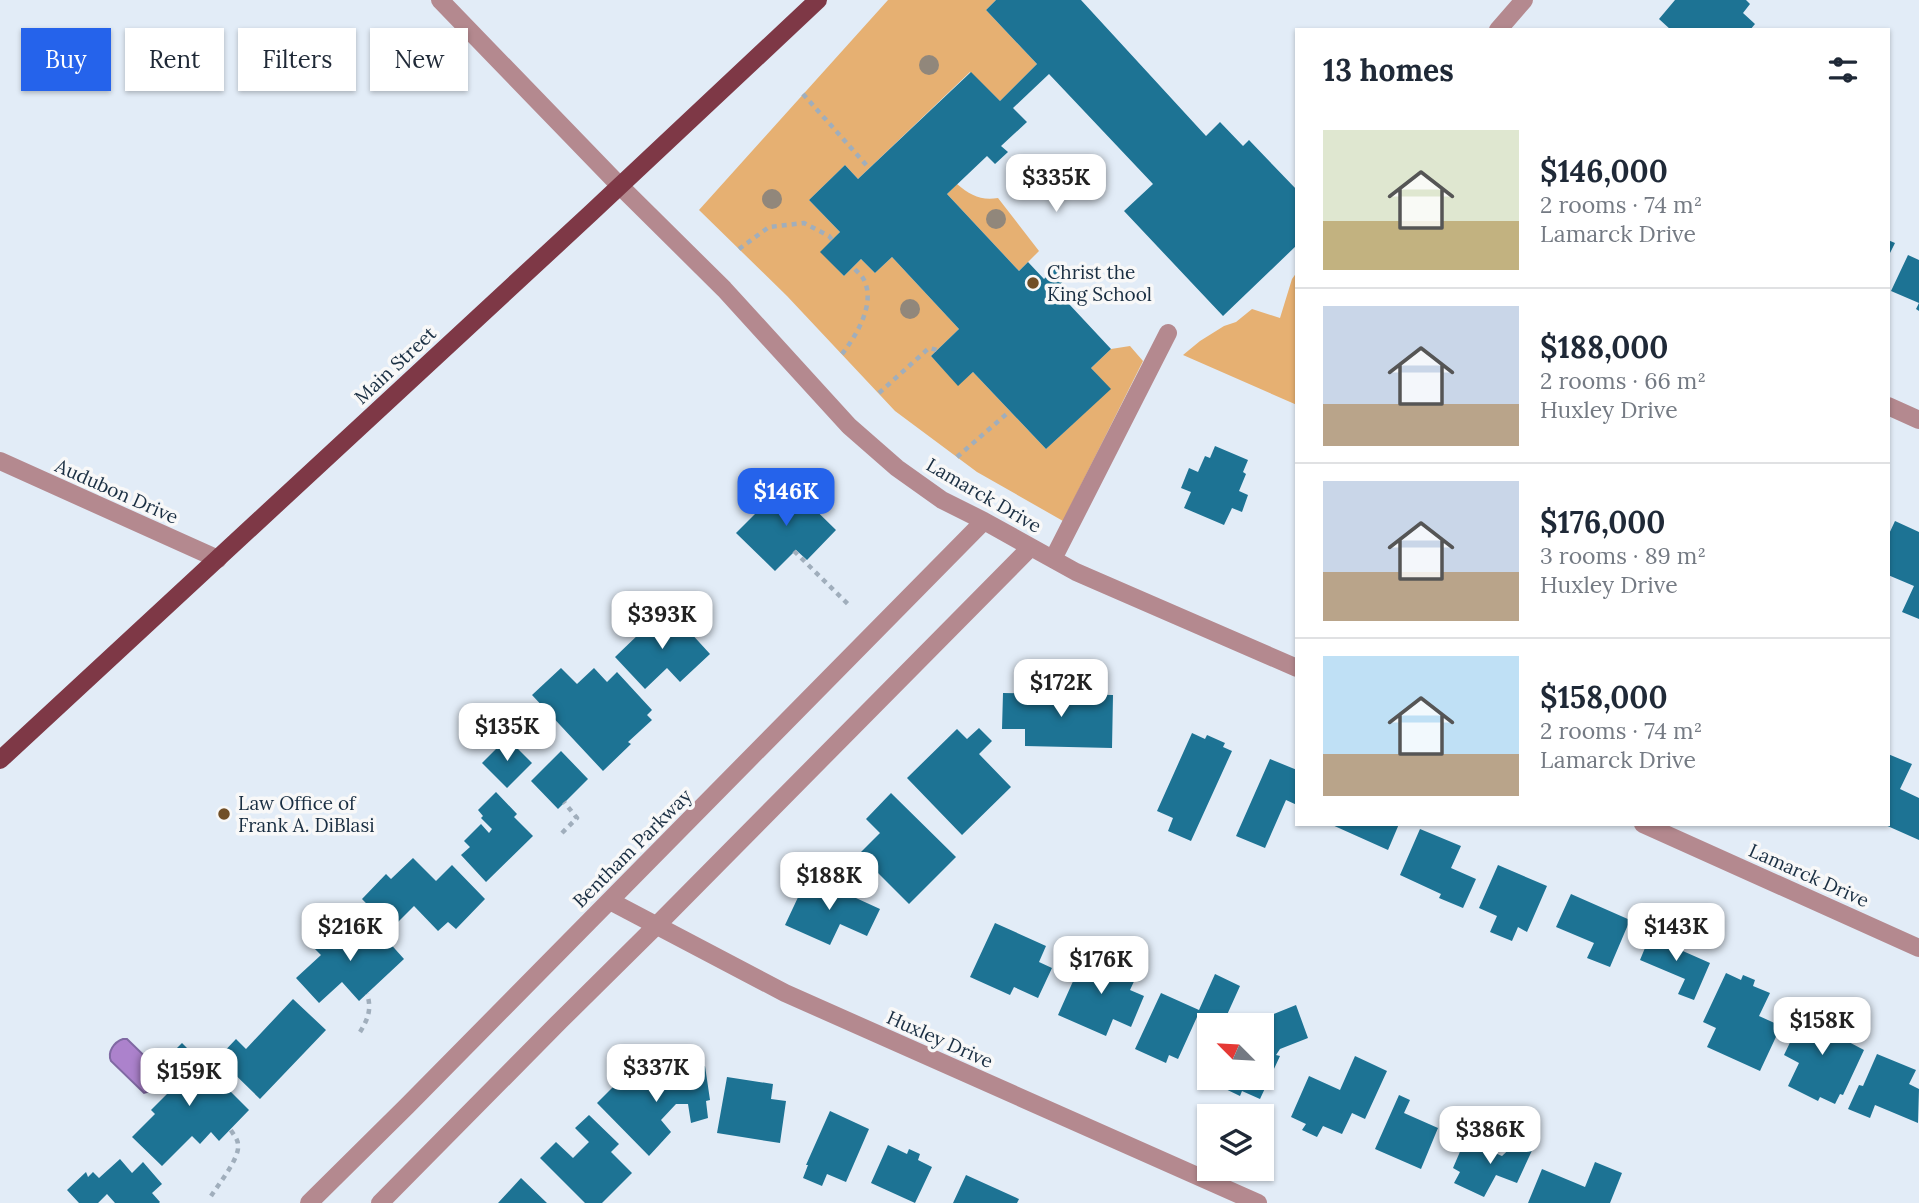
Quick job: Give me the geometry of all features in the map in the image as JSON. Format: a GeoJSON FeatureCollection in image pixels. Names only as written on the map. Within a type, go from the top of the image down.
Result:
{"type":"FeatureCollection","features":[{"type":"Feature","properties":{"kind":"main road","name":"Main Street"},"geometry":{"type":"LineString","coordinates":[[0,760],[818,0]]}},
{"type":"Feature","properties":{"kind":"street","name":"Lamarck Drive"},"geometry":{"type":"LineString","coordinates":[[440,0],[724,289],[849,426],[897,468],[942,500],[1076,572],[1295,667]]}},
{"type":"Feature","properties":{"kind":"street"},"geometry":{"type":"LineString","coordinates":[[1500,28],[1524,0]]}},
{"type":"Feature","properties":{"kind":"street"},"geometry":{"type":"LineString","coordinates":[[1053,559],[1168,332]]}},
{"type":"Feature","properties":{"kind":"street"},"geometry":{"type":"LineString","coordinates":[[1890,407],[1919,420]]}},
{"type":"Feature","properties":{"kind":"street","name":"Audubon Drive"},"geometry":{"type":"LineString","coordinates":[[0,461],[218,559]]}},
{"type":"Feature","properties":{"kind":"street","name":"Bentham Parkway"},"geometry":{"type":"LineString","coordinates":[[309,1203],[984,521]]}},
{"type":"Feature","properties":{"kind":"street"},"geometry":{"type":"LineString","coordinates":[[380,1203],[1031,547]]}},
{"type":"Feature","properties":{"kind":"street","name":"Lamarck Drive"},"geometry":{"type":"LineString","coordinates":[[1647,826],[1919,948]]}},
{"type":"Feature","properties":{"kind":"street","name":"Huxley Drive"},"geometry":{"type":"LineString","coordinates":[[610,901],[785,993],[1258,1203]]}},
{"type":"Feature","properties":{"kind":"path"},"geometry":{"type":"LineString","coordinates":[[803,94],[869,169]]}},
{"type":"Feature","properties":{"kind":"path"},"geometry":{"type":"LineString","coordinates":[[739,249],[769,227],[804,223],[832,240]]}},
{"type":"Feature","properties":{"kind":"path"},"geometry":{"type":"LineString","coordinates":[[842,354],[856,337],[868,297],[864,280],[853,267]]}},
{"type":"Feature","properties":{"kind":"path"},"geometry":{"type":"LineString","coordinates":[[878,394],[929,348],[937,349]]}},
{"type":"Feature","properties":{"kind":"path"},"geometry":{"type":"LineString","coordinates":[[957,457],[1010,411]]}},
{"type":"Feature","properties":{"kind":"path"},"geometry":{"type":"LineString","coordinates":[[794,551],[850,606]]}},
{"type":"Feature","properties":{"kind":"path"},"geometry":{"type":"LineString","coordinates":[[562,833],[577,818],[564,802]]}},
{"type":"Feature","properties":{"kind":"path"},"geometry":{"type":"LineString","coordinates":[[360,1032],[369,1013],[367,994]]}},
{"type":"Feature","properties":{"kind":"path"},"geometry":{"type":"LineString","coordinates":[[211,1196],[238,1150],[239,1144],[230,1129]]}},
{"type":"Feature","properties":{"kind":"shaded area"},"geometry":{"type":"Polygon","coordinates":[[[888,0],[996,0],[986,10],[1037,64],[1000,101],[970,72],[858,179],[845,165],[809,200],[840,232],[821,252],[844,276],[861,259],[875,273],[892,257],[959,329],[931,356],[958,385],[973,372],[1046,449],[1110,389],[1091,368],[1111,349],[1130,346],[1143,361],[1063,521],[977,472],[895,411],[787,296],[699,210],[888,0]]]}},
{"type":"Feature","properties":{"kind":"shaded area"},"geometry":{"type":"Polygon","coordinates":[[[957,184],[976,196],[998,198],[1039,251],[1019,271],[947,194],[957,184]]]}},
{"type":"Feature","properties":{"kind":"shaded area"},"geometry":{"type":"Polygon","coordinates":[[[1295,275],[1295,404],[1183,355],[1200,341],[1236,322],[1252,309],[1280,318],[1295,275]]]}},
{"type":"Feature","properties":{"kind":"shaded area"},"geometry":{"type":"Polygon","coordinates":[[[127,1039],[162,1073],[161,1088],[144,1093],[111,1061],[112,1048],[127,1039]]]}},
{"type":"Feature","properties":{"kind":"building"},"geometry":{"type":"Polygon","coordinates":[[[996,0],[1081,0],[1206,136],[1220,122],[1243,146],[1249,140],[1295,188],[1295,247],[1223,316],[1124,211],[1153,184],[1049,74],[1013,108],[1027,122],[1001,146],[1008,152],[995,164],[987,156],[947,194],[1019,271],[1028,262],[1044,279],[1062,262],[1072,273],[1055,289],[1111,349],[1091,368],[1111,389],[1046,449],[973,372],[958,386],[931,356],[959,329],[892,257],[875,273],[861,259],[844,276],[820,252],[840,232],[809,200],[845,165],[858,179],[971,72],[1000,101],[1037,64],[986,10],[996,0]]]}},
{"type":"Feature","properties":{"kind":"building"},"geometry":{"type":"Polygon","coordinates":[[[1675,0],[1746,0],[1750,4],[1743,13],[1755,24],[1752,28],[1669,28],[1659,19],[1675,0]]]}},
{"type":"Feature","properties":{"kind":"building"},"geometry":{"type":"Polygon","coordinates":[[[1908,255],[1919,260],[1919,303],[1891,291],[1908,255]]]}},
{"type":"Feature","properties":{"kind":"building"},"geometry":{"type":"Polygon","coordinates":[[[1215,446],[1248,460],[1239,491],[1248,495],[1242,512],[1232,508],[1224,525],[1184,508],[1191,492],[1181,488],[1189,468],[1198,472],[1205,456],[1210,458],[1215,446]]]}},
{"type":"Feature","properties":{"kind":"building"},"geometry":{"type":"Polygon","coordinates":[[[787,482],[836,530],[807,560],[796,550],[775,571],[736,533],[787,482]]]}},
{"type":"Feature","properties":{"kind":"building"},"geometry":{"type":"Polygon","coordinates":[[[1895,521],[1919,532],[1919,619],[1902,612],[1914,586],[1890,576],[1890,532],[1895,521]]]}},
{"type":"Feature","properties":{"kind":"building"},"geometry":{"type":"Polygon","coordinates":[[[667,607],[710,654],[680,682],[667,668],[645,689],[615,657],[667,607]]]}},
{"type":"Feature","properties":{"kind":"building"},"geometry":{"type":"Polygon","coordinates":[[[561,668],[577,684],[594,668],[607,682],[617,672],[652,710],[647,715],[652,720],[603,771],[532,695],[561,668]]]}},
{"type":"Feature","properties":{"kind":"building"},"geometry":{"type":"Polygon","coordinates":[[[1003,693],[1113,695],[1112,748],[1025,746],[1025,729],[1002,729],[1003,693]]]}},
{"type":"Feature","properties":{"kind":"building"},"geometry":{"type":"Polygon","coordinates":[[[979,728],[992,741],[979,754],[1011,787],[962,835],[907,778],[957,729],[967,739],[979,728]]]}},
{"type":"Feature","properties":{"kind":"building"},"geometry":{"type":"Polygon","coordinates":[[[1192,733],[1205,739],[1207,735],[1225,743],[1223,747],[1232,751],[1191,841],[1168,831],[1173,818],[1157,811],[1192,733]]]}},
{"type":"Feature","properties":{"kind":"building"},"geometry":{"type":"Polygon","coordinates":[[[507,738],[532,763],[507,788],[482,763],[507,738]]]}},
{"type":"Feature","properties":{"kind":"building"},"geometry":{"type":"Polygon","coordinates":[[[561,751],[588,779],[558,809],[531,781],[561,751]]]}},
{"type":"Feature","properties":{"kind":"building"},"geometry":{"type":"Polygon","coordinates":[[[1890,755],[1912,764],[1900,789],[1919,798],[1919,840],[1888,826],[1890,826],[1890,755]]]}},
{"type":"Feature","properties":{"kind":"building"},"geometry":{"type":"Polygon","coordinates":[[[1270,759],[1295,769],[1295,804],[1286,800],[1265,848],[1236,836],[1270,759]]]}},
{"type":"Feature","properties":{"kind":"building"},"geometry":{"type":"Polygon","coordinates":[[[496,792],[517,814],[514,817],[533,836],[486,882],[461,855],[470,847],[464,841],[481,824],[489,833],[492,829],[481,818],[483,816],[478,810],[496,792]]]}},
{"type":"Feature","properties":{"kind":"building"},"geometry":{"type":"Polygon","coordinates":[[[891,793],[956,857],[909,904],[859,854],[880,833],[866,819],[891,793]]]}},
{"type":"Feature","properties":{"kind":"building"},"geometry":{"type":"Polygon","coordinates":[[[1334,826],[1398,826],[1388,850],[1334,826]]]}},
{"type":"Feature","properties":{"kind":"building"},"geometry":{"type":"Polygon","coordinates":[[[1420,829],[1461,846],[1451,868],[1476,879],[1463,908],[1439,898],[1441,894],[1400,875],[1420,829]]]}},
{"type":"Feature","properties":{"kind":"building"},"geometry":{"type":"Polygon","coordinates":[[[413,858],[436,881],[452,865],[485,899],[456,929],[448,922],[438,931],[414,906],[391,929],[362,899],[386,874],[391,879],[413,858]]]}},
{"type":"Feature","properties":{"kind":"building"},"geometry":{"type":"Polygon","coordinates":[[[1498,865],[1547,886],[1527,932],[1518,927],[1512,941],[1490,932],[1497,916],[1479,908],[1498,865]]]}},
{"type":"Feature","properties":{"kind":"building"},"geometry":{"type":"Polygon","coordinates":[[[808,876],[880,909],[867,936],[840,924],[830,945],[785,925],[808,876]]]}},
{"type":"Feature","properties":{"kind":"building"},"geometry":{"type":"Polygon","coordinates":[[[1571,894],[1630,920],[1610,967],[1587,958],[1594,943],[1556,927],[1571,894]]]}},
{"type":"Feature","properties":{"kind":"building"},"geometry":{"type":"Polygon","coordinates":[[[369,920],[404,959],[359,1001],[342,982],[319,1003],[296,978],[321,955],[312,946],[333,927],[346,941],[369,920]]]}},
{"type":"Feature","properties":{"kind":"building"},"geometry":{"type":"Polygon","coordinates":[[[995,923],[1046,946],[1039,962],[1052,968],[1038,998],[1014,987],[1010,995],[970,977],[995,923]]]}},
{"type":"Feature","properties":{"kind":"building"},"geometry":{"type":"Polygon","coordinates":[[[1652,931],[1678,943],[1676,948],[1710,963],[1694,1000],[1678,994],[1685,979],[1640,960],[1652,931]]]}},
{"type":"Feature","properties":{"kind":"building"},"geometry":{"type":"Polygon","coordinates":[[[1086,952],[1137,975],[1130,990],[1144,996],[1131,1027],[1113,1019],[1106,1036],[1058,1015],[1086,952]]]}},
{"type":"Feature","properties":{"kind":"building"},"geometry":{"type":"Polygon","coordinates":[[[1726,973],[1741,980],[1743,975],[1755,980],[1753,986],[1770,993],[1759,1016],[1781,1026],[1760,1071],[1707,1047],[1716,1028],[1703,1022],[1726,973]]]}},
{"type":"Feature","properties":{"kind":"building"},"geometry":{"type":"Polygon","coordinates":[[[1215,974],[1240,986],[1228,1013],[1197,1013],[1178,1059],[1169,1055],[1166,1063],[1135,1049],[1161,993],[1199,1010],[1215,974]]]}},
{"type":"Feature","properties":{"kind":"building"},"geometry":{"type":"Polygon","coordinates":[[[293,999],[326,1030],[260,1099],[218,1058],[236,1039],[246,1049],[293,999]]]}},
{"type":"Feature","properties":{"kind":"building"},"geometry":{"type":"Polygon","coordinates":[[[1296,1005],[1308,1038],[1280,1049],[1274,1069],[1274,1014],[1296,1005]]]}},
{"type":"Feature","properties":{"kind":"building"},"geometry":{"type":"Polygon","coordinates":[[[1806,1009],[1837,1019],[1835,1023],[1850,1030],[1845,1040],[1864,1050],[1843,1095],[1840,1094],[1835,1104],[1820,1097],[1818,1101],[1788,1086],[1799,1063],[1784,1055],[1806,1009]]]}},
{"type":"Feature","properties":{"kind":"building"},"geometry":{"type":"Polygon","coordinates":[[[182,1043],[249,1110],[219,1141],[211,1132],[200,1144],[192,1136],[162,1166],[132,1137],[155,1114],[151,1110],[178,1083],[160,1065],[182,1043]]]}},
{"type":"Feature","properties":{"kind":"building"},"geometry":{"type":"Polygon","coordinates":[[[1877,1054],[1916,1070],[1909,1084],[1919,1089],[1918,1123],[1875,1105],[1870,1118],[1848,1109],[1859,1085],[1863,1086],[1877,1054]]]}},
{"type":"Feature","properties":{"kind":"building"},"geometry":{"type":"Polygon","coordinates":[[[1355,1056],[1387,1071],[1365,1119],[1352,1113],[1342,1134],[1323,1126],[1317,1137],[1302,1130],[1306,1124],[1291,1117],[1309,1076],[1340,1090],[1355,1056]]]}},
{"type":"Feature","properties":{"kind":"building"},"geometry":{"type":"Polygon","coordinates":[[[705,1066],[710,1100],[706,1101],[708,1118],[691,1123],[688,1104],[676,1104],[661,1120],[671,1132],[649,1156],[597,1103],[622,1078],[629,1086],[645,1069],[654,1078],[705,1066]]]}},
{"type":"Feature","properties":{"kind":"building"},"geometry":{"type":"Polygon","coordinates":[[[727,1077],[773,1084],[771,1099],[786,1101],[780,1143],[717,1133],[727,1077]]]}},
{"type":"Feature","properties":{"kind":"building"},"geometry":{"type":"Polygon","coordinates":[[[1228,1090],[1264,1090],[1260,1099],[1242,1091],[1240,1096],[1228,1090]]]}},
{"type":"Feature","properties":{"kind":"building"},"geometry":{"type":"Polygon","coordinates":[[[1399,1095],[1410,1100],[1404,1113],[1438,1128],[1421,1169],[1375,1149],[1399,1095]]]}},
{"type":"Feature","properties":{"kind":"building"},"geometry":{"type":"Polygon","coordinates":[[[830,1111],[869,1129],[846,1182],[827,1174],[822,1186],[803,1178],[830,1111]]]}},
{"type":"Feature","properties":{"kind":"building"},"geometry":{"type":"Polygon","coordinates":[[[589,1115],[619,1144],[611,1152],[632,1173],[602,1203],[585,1203],[540,1158],[556,1142],[573,1158],[589,1142],[575,1128],[589,1115]]]}},
{"type":"Feature","properties":{"kind":"building"},"geometry":{"type":"Polygon","coordinates":[[[1520,1139],[1535,1144],[1517,1183],[1496,1175],[1484,1197],[1454,1183],[1460,1172],[1453,1168],[1465,1140],[1502,1156],[1520,1139]]]}},
{"type":"Feature","properties":{"kind":"building"},"geometry":{"type":"Polygon","coordinates":[[[888,1145],[907,1154],[909,1149],[920,1154],[918,1160],[932,1167],[915,1203],[871,1183],[888,1145]]]}},
{"type":"Feature","properties":{"kind":"building"},"geometry":{"type":"Polygon","coordinates":[[[120,1159],[132,1173],[143,1162],[162,1184],[152,1193],[159,1203],[115,1203],[107,1194],[98,1203],[79,1203],[67,1190],[86,1172],[88,1177],[93,1172],[99,1178],[120,1159]]]}},
{"type":"Feature","properties":{"kind":"building"},"geometry":{"type":"Polygon","coordinates":[[[1595,1162],[1622,1173],[1610,1203],[1528,1203],[1542,1169],[1585,1187],[1595,1162]]]}},
{"type":"Feature","properties":{"kind":"building"},"geometry":{"type":"Polygon","coordinates":[[[966,1175],[1019,1199],[1017,1203],[953,1203],[966,1175]]]}},
{"type":"Feature","properties":{"kind":"building"},"geometry":{"type":"Polygon","coordinates":[[[521,1178],[547,1203],[498,1203],[521,1178]]]}},
{"type":"Feature","properties":{"kind":"place","name":"Christ the King School"},"geometry":{"type":"Point","coordinates":[1033,283]}},
{"type":"Feature","properties":{"kind":"place","name":"Law Office of Frank A. DiBlasi"},"geometry":{"type":"Point","coordinates":[224,814]}}]}
